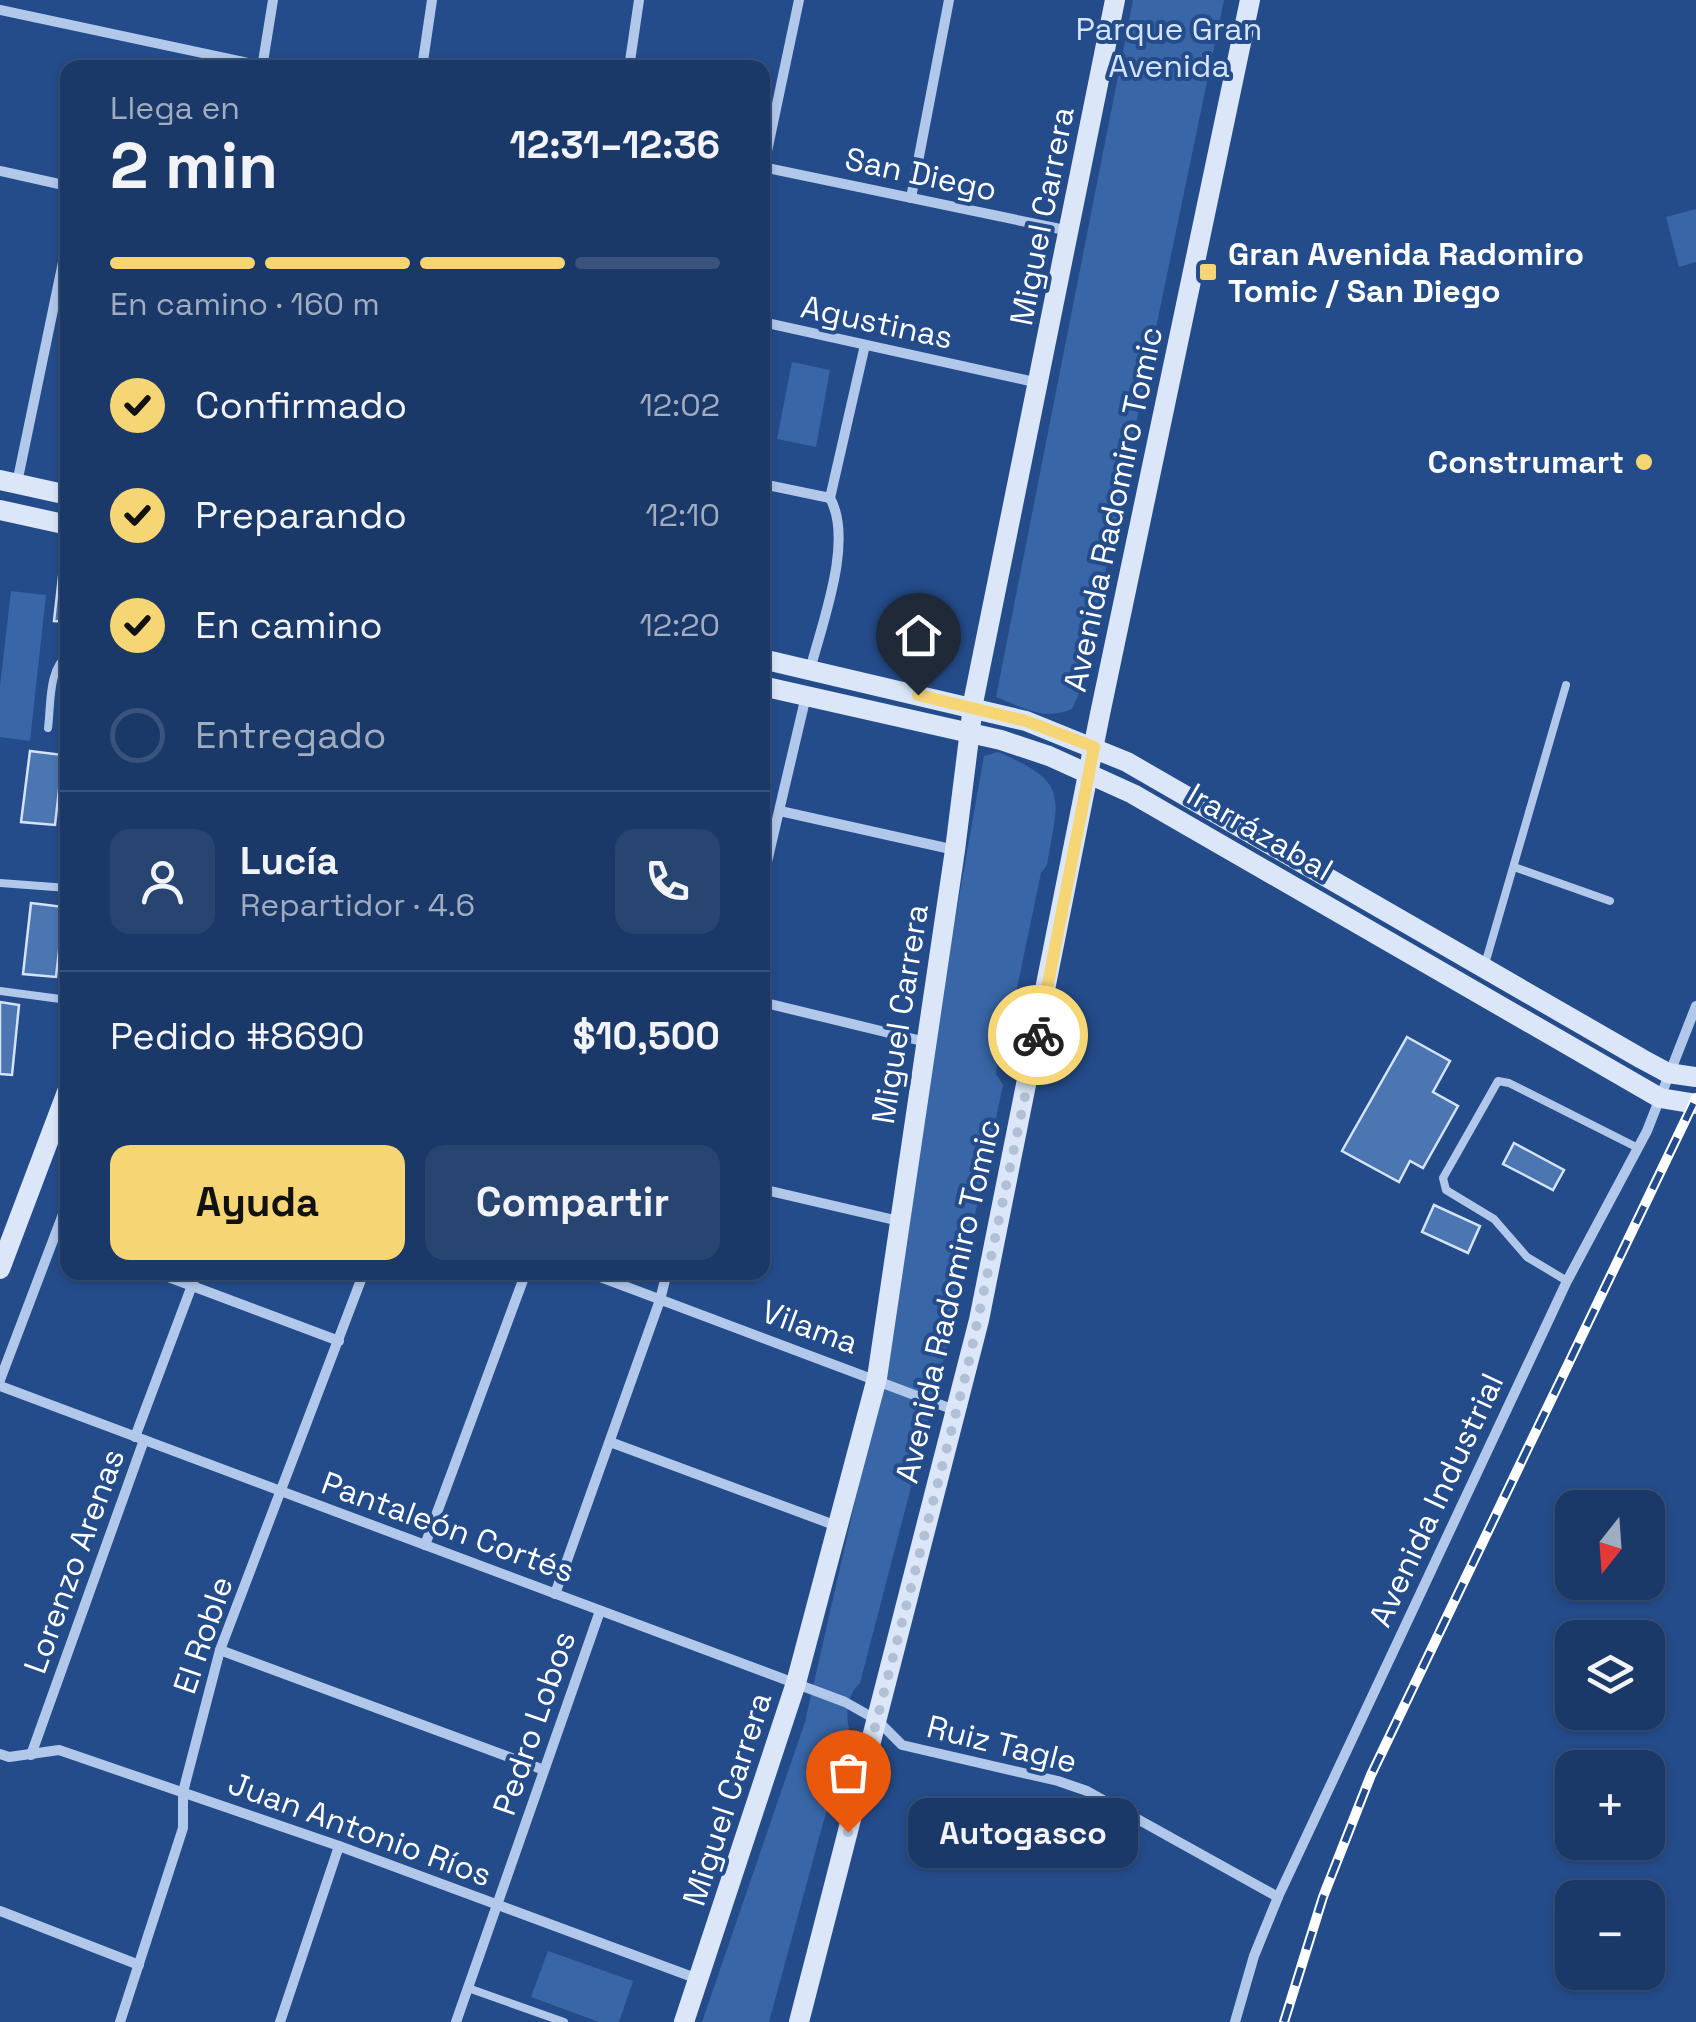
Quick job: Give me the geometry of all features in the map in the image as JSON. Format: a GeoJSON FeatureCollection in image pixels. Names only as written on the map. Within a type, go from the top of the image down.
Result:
{"type":"FeatureCollection","features":[{"type":"Feature","properties":{"kind":"main road","name":"Miguel Carrera"},"geometry":{"type":"LineString","coordinates":[[684,2022],[796,1683],[877,1378],[973,708],[1114,0]]}},
{"type":"Feature","properties":{"kind":"main road","name":"Avenida Radomiro Tomic"},"geometry":{"type":"LineString","coordinates":[[800,2022],[979,1320],[1250,0]]}},
{"type":"Feature","properties":{"kind":"main road"},"geometry":{"type":"LineString","coordinates":[[9,482],[60,494]]}},
{"type":"Feature","properties":{"kind":"main road"},"geometry":{"type":"LineString","coordinates":[[0,510],[60,523]]}},
{"type":"Feature","properties":{"kind":"main road","name":"Irarrázabal"},"geometry":{"type":"LineString","coordinates":[[770,662],[1026,721],[1094,747],[1140,768],[1668,1073],[1696,1077]]}},
{"type":"Feature","properties":{"kind":"main road","name":"Irarrázabal"},"geometry":{"type":"LineString","coordinates":[[770,688],[1029,748],[1090,773],[1133,794],[1660,1098],[1696,1104]]}},
{"type":"Feature","properties":{"kind":"main road"},"geometry":{"type":"LineString","coordinates":[[0,1269],[60,1109]]}},
{"type":"Feature","properties":{"kind":"street"},"geometry":{"type":"LineString","coordinates":[[264,60],[273,0]]}},
{"type":"Feature","properties":{"kind":"street"},"geometry":{"type":"LineString","coordinates":[[423,60],[432,0]]}},
{"type":"Feature","properties":{"kind":"street"},"geometry":{"type":"LineString","coordinates":[[629,60],[639,0]]}},
{"type":"Feature","properties":{"kind":"street"},"geometry":{"type":"LineString","coordinates":[[770,136],[798,0]]}},
{"type":"Feature","properties":{"kind":"street"},"geometry":{"type":"LineString","coordinates":[[911,198],[949,0]]}},
{"type":"Feature","properties":{"kind":"street"},"geometry":{"type":"LineString","coordinates":[[0,10],[231,60]]}},
{"type":"Feature","properties":{"kind":"street"},"geometry":{"type":"LineString","coordinates":[[0,171],[60,184]]}},
{"type":"Feature","properties":{"kind":"street","name":"San Diego"},"geometry":{"type":"LineString","coordinates":[[770,171],[1070,230]]}},
{"type":"Feature","properties":{"kind":"street"},"geometry":{"type":"LineString","coordinates":[[9,482],[60,271]]}},
{"type":"Feature","properties":{"kind":"street","name":"Agustinas"},"geometry":{"type":"LineString","coordinates":[[770,324],[1039,383]]}},
{"type":"Feature","properties":{"kind":"street"},"geometry":{"type":"LineString","coordinates":[[810,670],[838,554],[839,514],[830,498],[865,345]]}},
{"type":"Feature","properties":{"kind":"street"},"geometry":{"type":"LineString","coordinates":[[770,486],[830,498]]}},
{"type":"Feature","properties":{"kind":"street"},"geometry":{"type":"LineString","coordinates":[[770,851],[806,696]]}},
{"type":"Feature","properties":{"kind":"street"},"geometry":{"type":"LineString","coordinates":[[780,811],[955,850]]}},
{"type":"Feature","properties":{"kind":"street"},"geometry":{"type":"LineString","coordinates":[[770,1004],[926,1042]]}},
{"type":"Feature","properties":{"kind":"street","name":"Avenida Industrial"},"geometry":{"type":"LineString","coordinates":[[1236,2022],[1254,1956],[1278,1898],[1566,1281],[1638,1148],[1696,1006]]}},
{"type":"Feature","properties":{"kind":"street"},"geometry":{"type":"LineString","coordinates":[[770,1191],[899,1221]]}},
{"type":"Feature","properties":{"kind":"street"},"geometry":{"type":"LineString","coordinates":[[0,1383],[60,1222]]}},
{"type":"Feature","properties":{"kind":"street"},"geometry":{"type":"LineString","coordinates":[[55,1235],[60,1237]]}},
{"type":"Feature","properties":{"kind":"street"},"geometry":{"type":"LineString","coordinates":[[176,1280],[339,1341]]}},
{"type":"Feature","properties":{"kind":"street","name":"Lorenzo Arenas"},"geometry":{"type":"LineString","coordinates":[[31,1755],[194,1280]]}},
{"type":"Feature","properties":{"kind":"street","name":"El Roble"},"geometry":{"type":"LineString","coordinates":[[120,2022],[184,1828],[182,1792],[220,1650],[361,1280]]}},
{"type":"Feature","properties":{"kind":"street"},"geometry":{"type":"LineString","coordinates":[[425,1545],[523,1280]]}},
{"type":"Feature","properties":{"kind":"street","name":"Vilama"},"geometry":{"type":"LineString","coordinates":[[608,1280],[958,1411]]}},
{"type":"Feature","properties":{"kind":"street","name":"Pedro Lobos"},"geometry":{"type":"LineString","coordinates":[[555,1594],[665,1280]]}},
{"type":"Feature","properties":{"kind":"street","name":"Pantaleón Cortés"},"geometry":{"type":"LineString","coordinates":[[0,1383],[140,1439],[846,1702],[877,1720]]}},
{"type":"Feature","properties":{"kind":"street"},"geometry":{"type":"LineString","coordinates":[[610,1442],[836,1526]]}},
{"type":"Feature","properties":{"kind":"street","name":"Pedro Lobos"},"geometry":{"type":"LineString","coordinates":[[456,2022],[600,1611]]}},
{"type":"Feature","properties":{"kind":"street"},"geometry":{"type":"LineString","coordinates":[[220,1650],[544,1770]]}},
{"type":"Feature","properties":{"kind":"street","name":"Ruiz Tagle"},"geometry":{"type":"LineString","coordinates":[[877,1720],[898,1743],[915,1750],[1086,1790],[1278,1898]]}},
{"type":"Feature","properties":{"kind":"street","name":"Juan Antonio Ríos"},"geometry":{"type":"LineString","coordinates":[[0,1754],[9,1758],[59,1750],[339,1846],[700,1980]]}},
{"type":"Feature","properties":{"kind":"street"},"geometry":{"type":"LineString","coordinates":[[280,2022],[339,1846]]}},
{"type":"Feature","properties":{"kind":"street"},"geometry":{"type":"LineString","coordinates":[[0,1912],[139,1965]]}},
{"type":"Feature","properties":{"kind":"lane"},"geometry":{"type":"LineString","coordinates":[[48,728],[60,660]]}},
{"type":"Feature","properties":{"kind":"lane"},"geometry":{"type":"LineString","coordinates":[[1484,968],[1566,686]]}},
{"type":"Feature","properties":{"kind":"lane"},"geometry":{"type":"LineString","coordinates":[[1514,866],[1610,902]]}},
{"type":"Feature","properties":{"kind":"lane"},"geometry":{"type":"LineString","coordinates":[[0,882],[60,887]]}},
{"type":"Feature","properties":{"kind":"lane"},"geometry":{"type":"LineString","coordinates":[[0,991],[60,999]]}},
{"type":"Feature","properties":{"kind":"lane"},"geometry":{"type":"LineString","coordinates":[[1566,1281],[1527,1258],[1494,1219],[1446,1190],[1443,1178],[1498,1081],[1510,1083],[1638,1148]]}},
{"type":"Feature","properties":{"kind":"lane"},"geometry":{"type":"LineString","coordinates":[[468,1988],[564,2022]]}},
{"type":"Feature","properties":{"kind":"green space","name":"Parque Gran Avenida"},"geometry":{"type":"Polygon","coordinates":[[[1133,0],[1224,0],[1081,689],[1072,709],[1042,713],[996,697],[1133,0]]]}},
{"type":"Feature","properties":{"kind":"green space"},"geometry":{"type":"Polygon","coordinates":[[[1696,209],[1696,262],[1679,267],[1666,217],[1696,209]]]}},
{"type":"Feature","properties":{"kind":"green space"},"geometry":{"type":"Polygon","coordinates":[[[792,362],[830,370],[816,447],[777,439],[792,362]]]}},
{"type":"Feature","properties":{"kind":"green space"},"geometry":{"type":"Polygon","coordinates":[[[11,591],[46,595],[30,741],[0,737],[0,686],[11,591]]]}},
{"type":"Feature","properties":{"kind":"green space"},"geometry":{"type":"Polygon","coordinates":[[[998,752],[1038,773],[1048,783],[1056,808],[1047,865],[1041,873],[1016,993],[1019,1003],[1014,1034],[999,1051],[996,1074],[1003,1085],[941,1372],[928,1403],[928,1422],[860,1683],[848,1704],[849,1728],[769,2022],[702,2022],[805,1722],[883,1379],[933,1043],[984,756],[998,752]]]}},
{"type":"Feature","properties":{"kind":"green space"},"geometry":{"type":"Polygon","coordinates":[[[548,1951],[633,1981],[619,2022],[599,2022],[531,1997],[548,1951]]]}},
{"type":"Feature","properties":{"kind":"building"},"geometry":{"type":"Polygon","coordinates":[[[60,568],[60,621],[54,621],[60,568]]]}},
{"type":"Feature","properties":{"kind":"building"},"geometry":{"type":"Polygon","coordinates":[[[30,751],[60,755],[55,825],[21,822],[30,751]]]}},
{"type":"Feature","properties":{"kind":"building"},"geometry":{"type":"Polygon","coordinates":[[[31,903],[60,907],[56,977],[23,974],[31,903]]]}},
{"type":"Feature","properties":{"kind":"building"},"geometry":{"type":"Polygon","coordinates":[[[0,1002],[19,1005],[12,1075],[0,1074],[0,1002]]]}},
{"type":"Feature","properties":{"kind":"building"},"geometry":{"type":"Polygon","coordinates":[[[1407,1037],[1450,1061],[1433,1092],[1458,1106],[1423,1168],[1410,1161],[1399,1182],[1342,1151],[1407,1037]]]}},
{"type":"Feature","properties":{"kind":"building"},"geometry":{"type":"Polygon","coordinates":[[[1514,1143],[1564,1170],[1553,1190],[1503,1164],[1514,1143]]]}},
{"type":"Feature","properties":{"kind":"building"},"geometry":{"type":"Polygon","coordinates":[[[1434,1205],[1480,1226],[1468,1253],[1422,1232],[1434,1205]]]}},
{"type":"Feature","properties":{"kind":"railway"},"geometry":{"type":"LineString","coordinates":[[1284,2022],[1323,1897],[1371,1775],[1696,1098]]}},
{"type":"Feature","properties":{"kind":"way so far"},"geometry":{"type":"LineString","coordinates":[[848,1832],[968,1366],[1038,1035]]}},
{"type":"Feature","properties":{"kind":"place","name":"Gran Avenida Radomiro Tomic / San Diego"},"geometry":{"type":"Point","coordinates":[1208,272]}},
{"type":"Feature","properties":{"kind":"place","name":"Construmart"},"geometry":{"type":"Point","coordinates":[1644,462]}},
{"type":"Feature","properties":{"kind":"place","name":"Autogasco"},"geometry":{"type":"Point","coordinates":[848,1832]}},
{"type":"Feature","properties":{"kind":"route"},"geometry":{"type":"LineString","coordinates":[[918,695],[1026,721],[1094,747],[1038,1035]]}}]}
